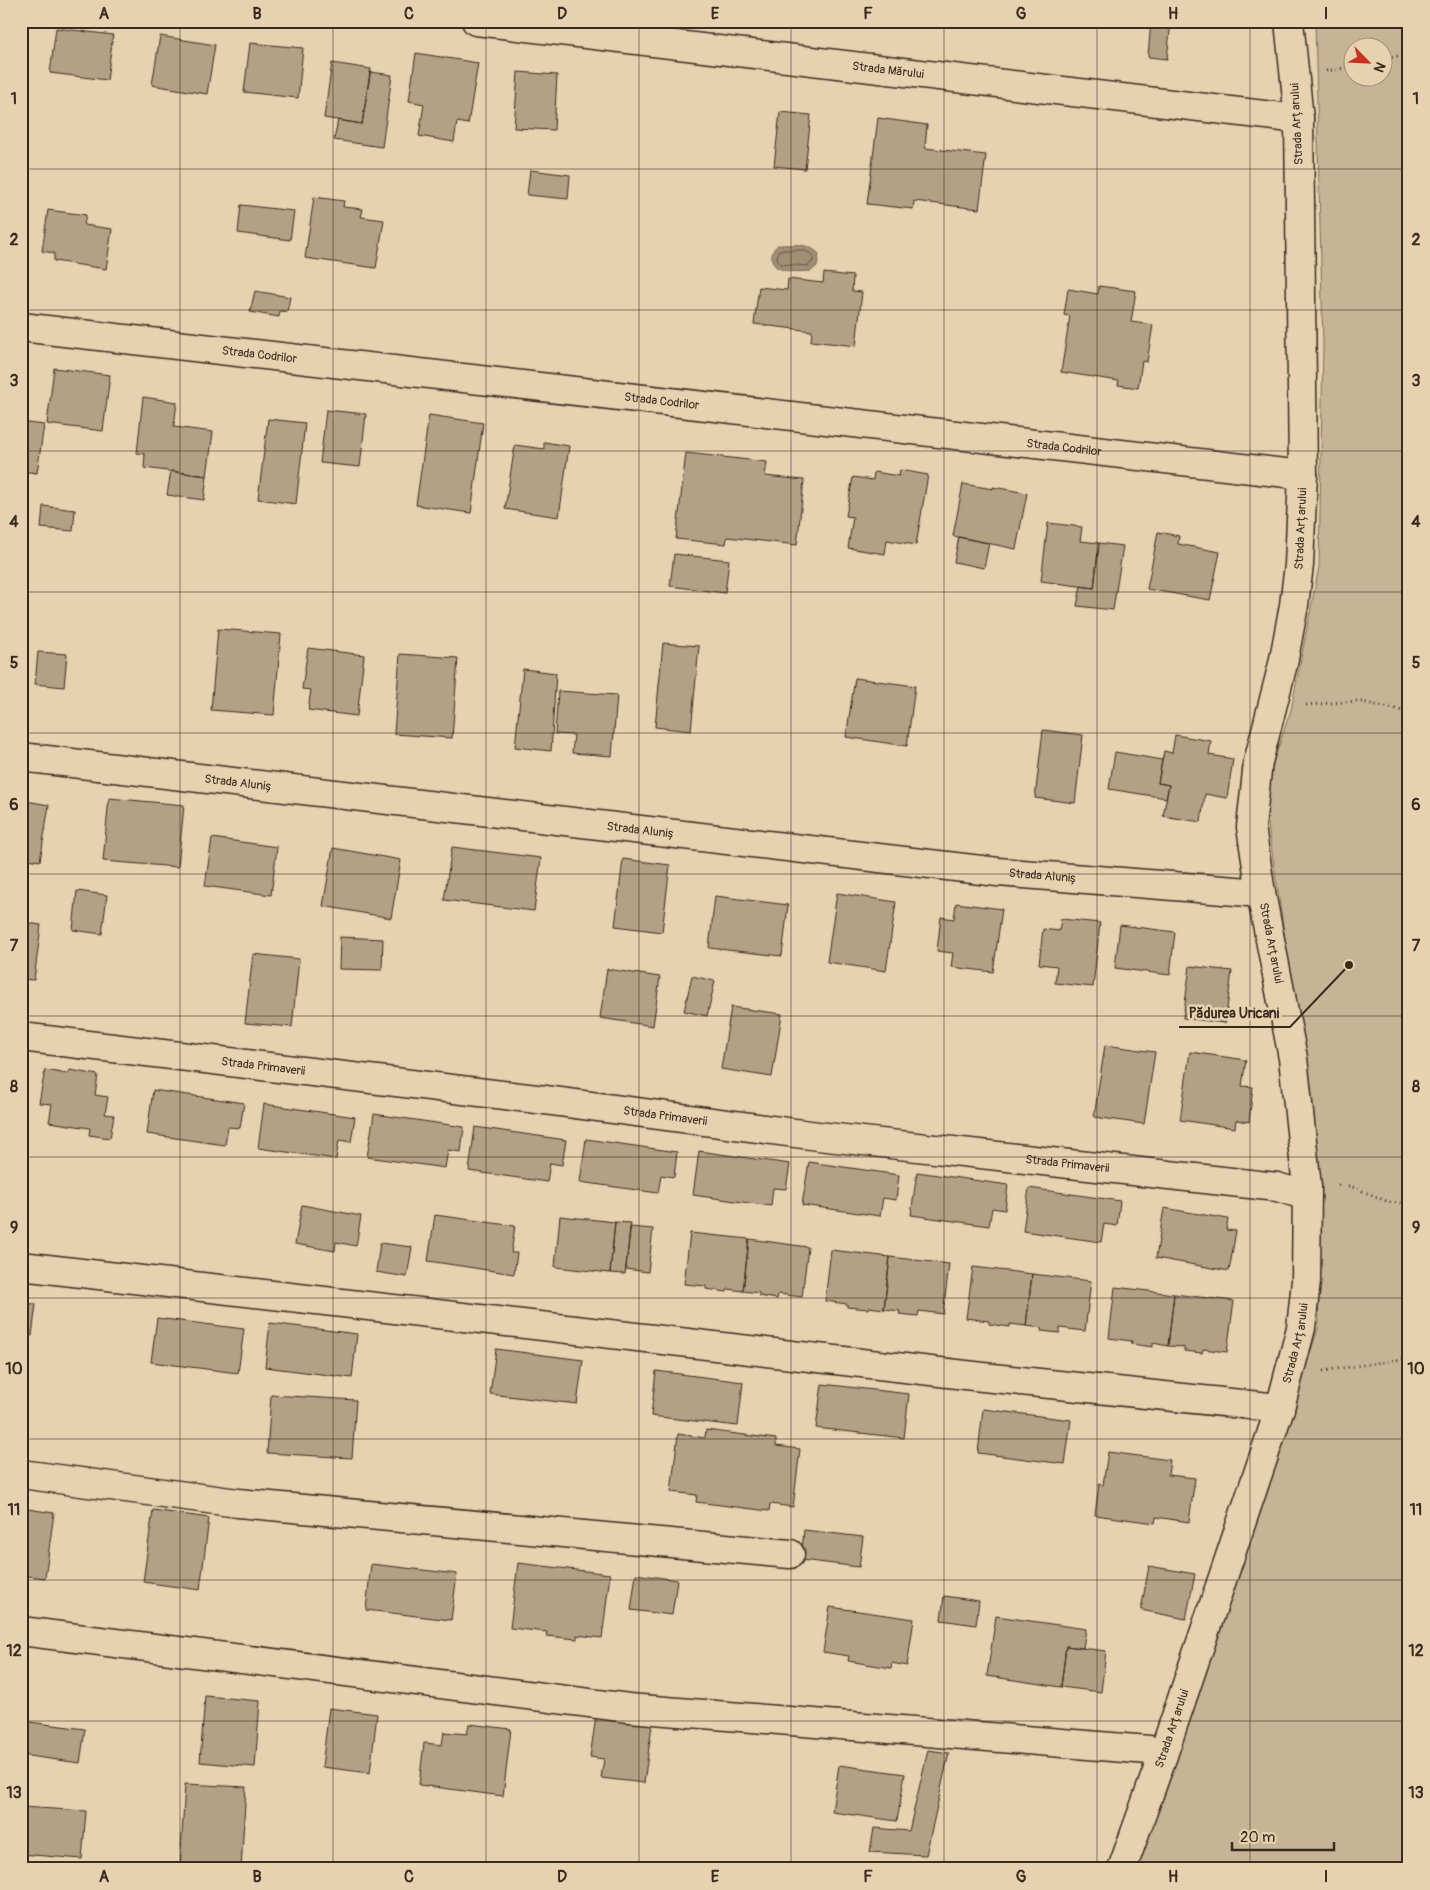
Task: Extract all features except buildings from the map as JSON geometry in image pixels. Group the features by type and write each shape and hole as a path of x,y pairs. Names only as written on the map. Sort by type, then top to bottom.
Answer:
{"street":[{"name":"Strada Mărului","path":"476,21 1299,120"},
{"name":"Strada Arțarului","path":"1122,1869 1163,1754 1280,1408 1301,1328 1306,1282 1307,1191 1294,1058 1261,892 1251,827 1258,762 1272,708 1294,605 1299,564 1303,476 1299,120 1289,21"},
{"name":"Strada Codrilor","path":"21,327 1303,476"},
{"name":"Strada Aluniș","path":"21,757 998,872 1261,892"},
{"name":"Strada Primaverii","path":"21,1037 535,1099 818,1136 1307,1191"},
{"path":"21,1266 982,1377 1280,1408"},
{"path":"21,1474 238,1503 790,1554"},
{"path":"21,1631 629,1708 1139,1749 1163,1754"}],"path":[{"path":"1392,57 1409,54"},
{"path":"1272,708 1357,701 1409,712"},
{"path":"1307,1191 1350,1186 1389,1202 1409,1204"},
{"path":"1290,1375 1409,1358"}],"shaded area":[{"path":"1315,21 1409,21 1409,1869 1136,1869 1319,1326 1315,1139 1263,792 1291,710 1319,567 1323,344"}],"water":[{"path":"778,245 800,245 815,250 819,254 817,266 811,271 780,269 772,261 773,252"}],"place":[{"name":"Pădurea Uricani","path":"1349,965"}]}
